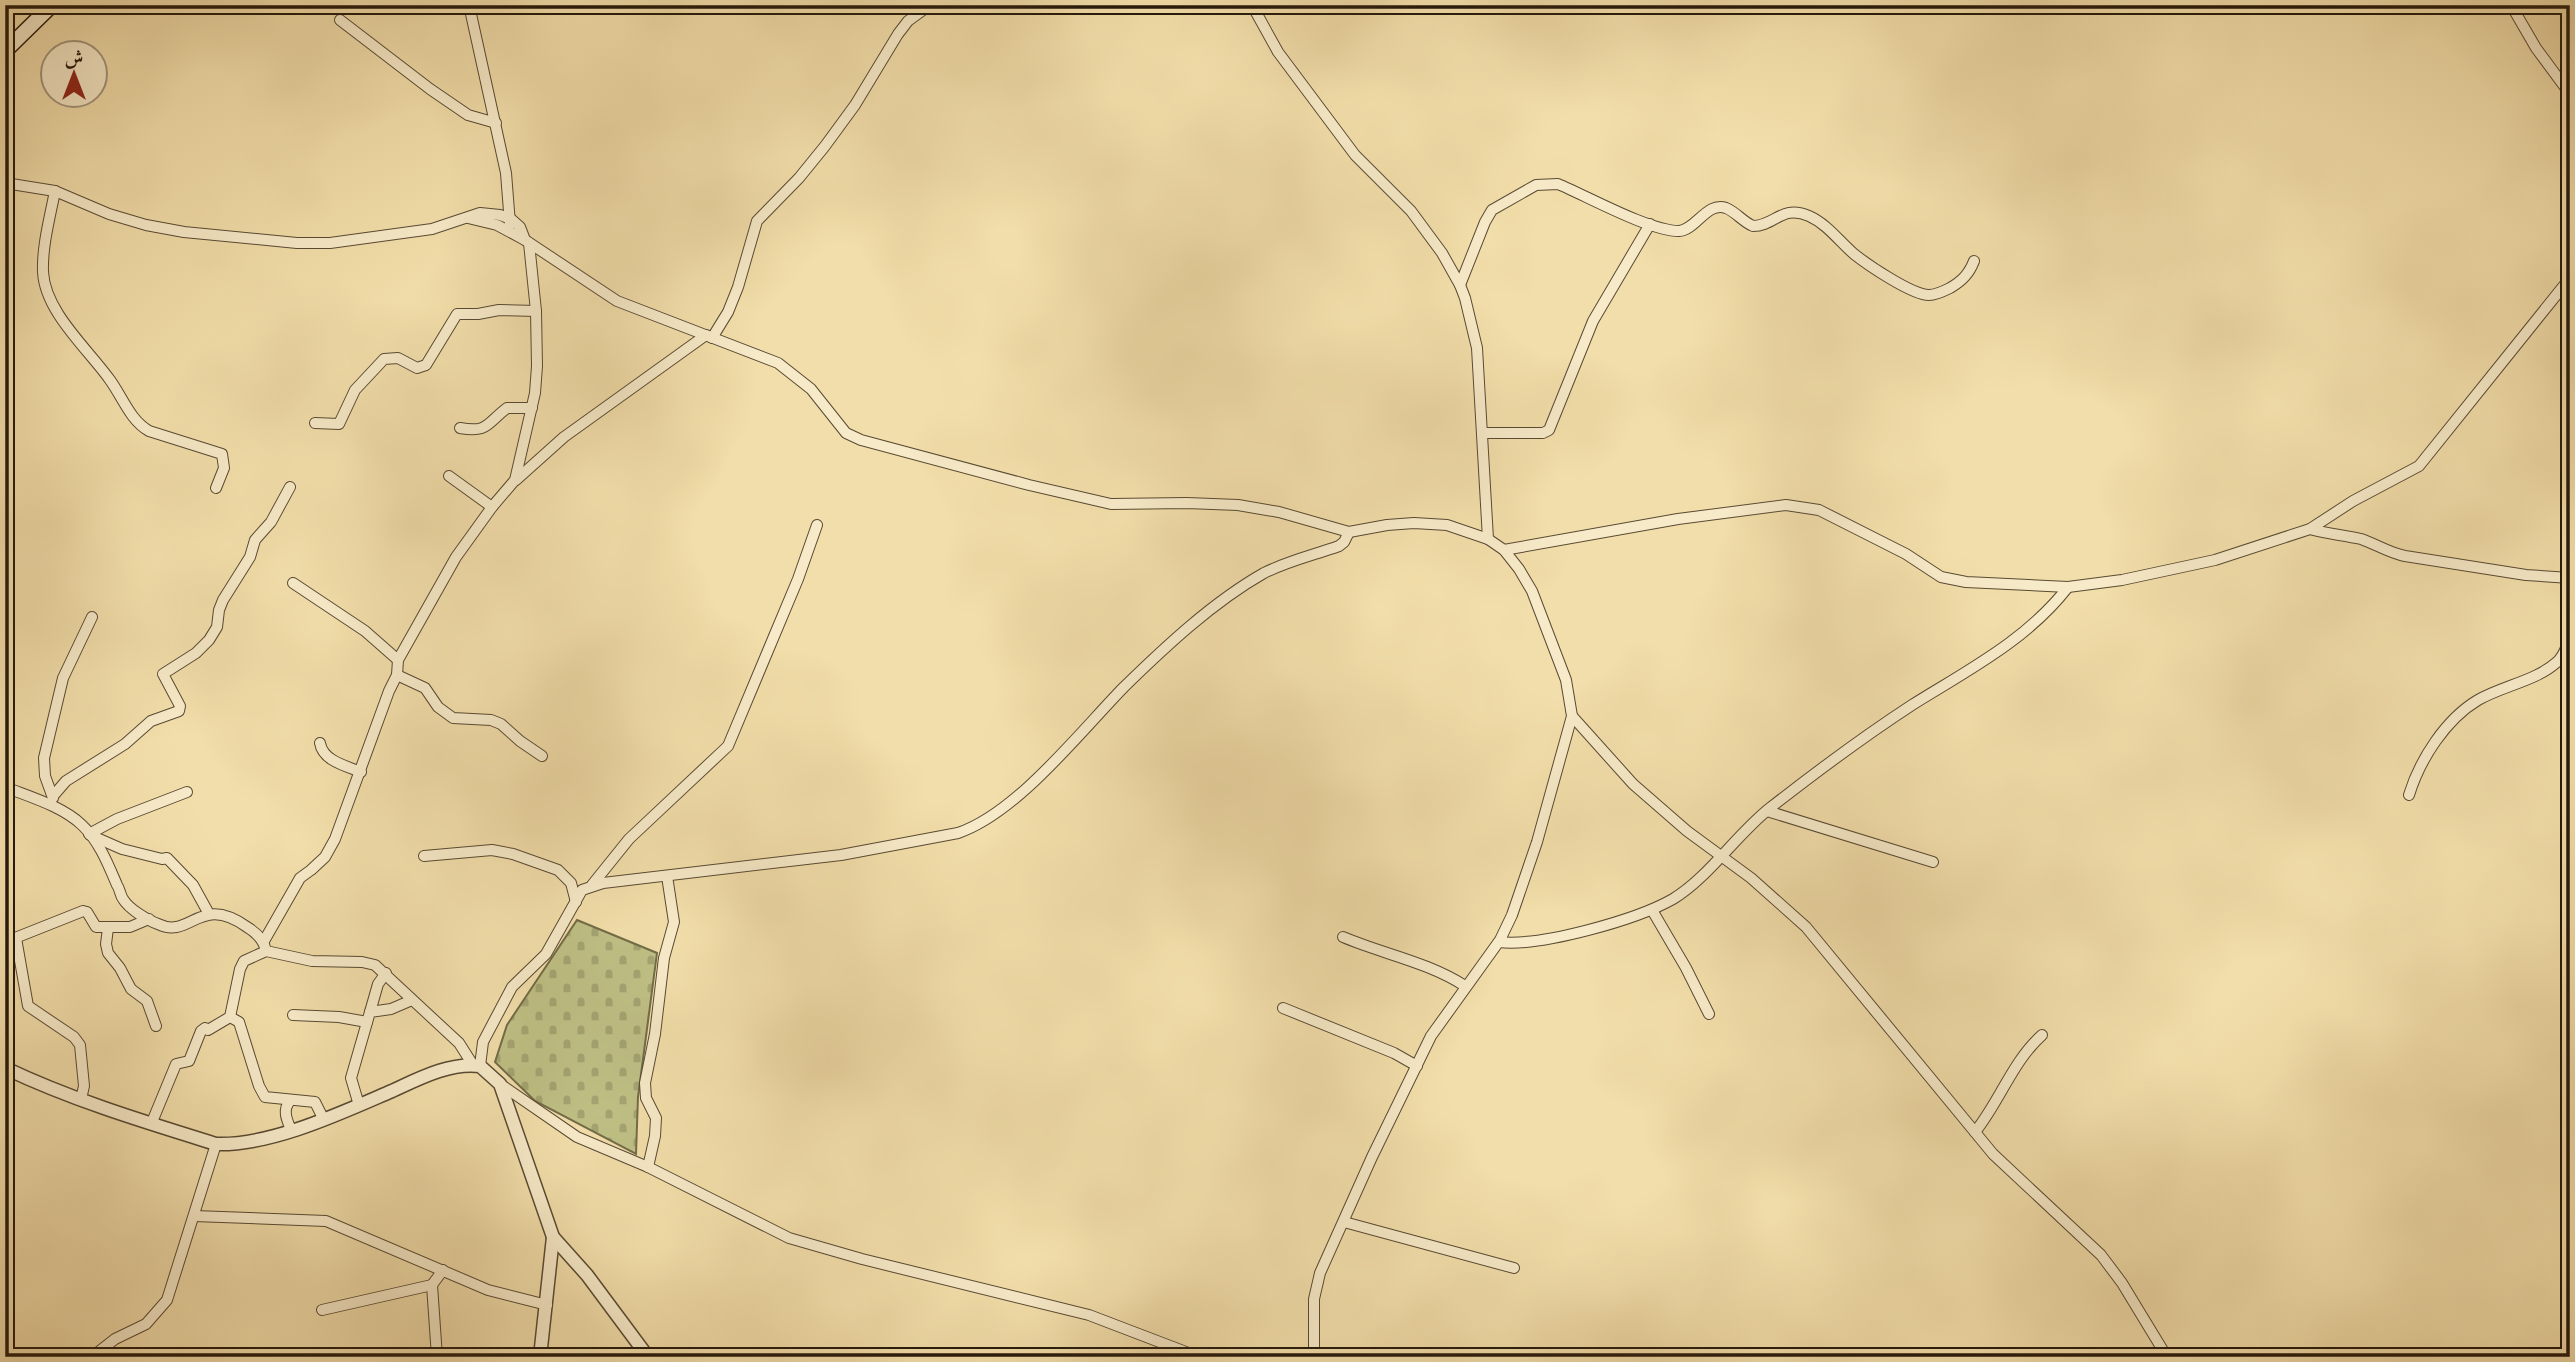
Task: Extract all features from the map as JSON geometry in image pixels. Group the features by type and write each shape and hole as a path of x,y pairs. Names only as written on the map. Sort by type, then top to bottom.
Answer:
{"main road":[{"path":"5,51 52,5"}],"street":[{"path":"469,5 506,173 511,219 509,231"},
{"path":"152,1122 176,1063 189,1061 201,1031 205,1028 208,1030 230,1017 244,961 265,946 300,877 325,857 335,839 397,675 398,660 456,557 515,480 564,438 709,337 728,312 757,221 799,178 825,146 855,105 908,21 930,5"},
{"path":"1252,5 1278,52 1354,155 1411,211 1442,253 1460,285 1477,348 1488,540"},
{"path":"2511,5 2536,47 2570,94"},
{"path":"340,20 468,115 496,123"},
{"path":"5,183 55,191 109,214 146,225 184,232 297,243 360,240 432,229 480,213 511,219 520,227 527,242 536,310 537,366 532,408 515,480"},
{"path":"1460,285 1492,210 1535,185 1558,184 1650,224 1678,231 1690,228 1706,213 1720,208 1725,208 1753,226 1766,224 1788,212 1807,215 1864,261 1912,290 1927,295 1939,293 1960,281 1970,272 1974,261"},
{"path":"55,191 43,272 47,290 55,306 76,338 110,380 140,426 222,454 224,468 216,488"},
{"path":"468,218 509,231 617,301 778,363 811,390 846,433 861,440 1082,499 1130,505 1238,505 1279,512 1349,532 1387,525 1429,524 1464,529 1504,550 1527,580 1566,680 1572,716 1533,854 1512,915 1499,942 1431,1036 1372,1157 1316,1285 1314,1357"},
{"path":"1482,433 1543,433 1549,430 1593,321 1650,224"},
{"path":"1504,550 1678,519 1787,505 1819,510 1906,554 1941,577 1966,582 2068,587 2122,580 2244,552 2310,529 2353,501 2403,477 2419,466 2570,278"},
{"path":"315,422 339,424 355,390 384,359 398,358 417,368 426,365 457,314 536,310"},
{"path":"460,428 477,431 507,408 532,408"},
{"path":"449,477 492,507"},
{"path":"53,796 66,781 125,744 151,721 179,711 180,706 163,674 196,653 209,640 217,627 223,600 250,557 254,540 271,522 290,487"},
{"path":"592,886 629,839 728,746 798,579 817,525"},
{"path":"2310,529 2361,540 2392,553 2414,558 2526,575 2570,578"},
{"path":"476,1065 483,1042 512,987 547,954 582,890 592,886 841,855 958,833 975,827 1003,808 1179,636 1222,602 1264,574 1339,546 1349,532"},
{"path":"293,583 365,631 398,660"},
{"path":"1499,942 1514,944 1555,937 1629,918 1675,898 1767,811 1912,705 1997,653 2056,603 2068,587"},
{"path":"56,809 45,776 44,758 63,678 92,617"},
{"path":"2409,795 2430,752 2455,718 2493,692 2530,677 2557,662 2570,639"},
{"path":"397,675 425,688 438,708 453,718 498,722 542,756"},
{"path":"1572,716 1633,784 1687,831 1780,902 1806,927 1975,1132 2031,1192 2101,1255 2122,1283 2166,1357"},
{"path":"320,743 321,749 329,758 361,772"},
{"path":"5,787 56,809 82,825 107,861 122,898 149,919 168,928 209,914 223,913 232,917 265,946 312,961 362,962 375,965 459,1044 476,1065 564,1130 648,1167 789,1238 862,1259 1089,1315 1199,1357"},
{"path":"89,834 117,819 187,792"},
{"path":"1767,811 1933,862"},
{"path":"89,834 122,849 167,858 193,885 209,914"},
{"path":"424,856 492,850 513,854 558,870 571,883 576,902"},
{"path":"648,1167 656,1118 646,1098 645,1083 655,1034 664,957 674,922 667,876"},
{"path":"1652,910 1709,1014"},
{"path":"5,942 83,911 88,912 96,927 130,927 149,919"},
{"path":"108,928 108,953 131,989 147,1001 156,1026"},
{"path":"1343,937 1375,951 1440,971 1465,986"},
{"path":"16,938 28,1006 74,1037 81,1049 84,1086 81,1100"},
{"path":"359,1105 351,1078 378,984 386,973"},
{"path":"293,1015 368,1017 412,1000"},
{"path":"1283,1008 1394,1053 1417,1066"},
{"path":"230,1017 239,1022 265,1097 315,1102 324,1120"},
{"path":"1975,1132 1996,1103 2018,1061 2042,1035"},
{"path":"5,1068 81,1100 216,1144 244,1143 324,1120 431,1074 476,1065"},
{"path":"499,1084 553,1237 587,1275 648,1357"},
{"path":"289,1101 285,1114 291,1130"},
{"path":"92,1357 115,1339 146,1324 167,1300 216,1144"},
{"path":"194,1216 326,1221 488,1290 547,1305"},
{"path":"1344,1222 1514,1268"},
{"path":"540,1357 553,1237"},
{"path":"322,1310 432,1285 443,1270"},
{"path":"432,1285 438,1357"}],"green space":[{"path":"577,920 657,953 638,1097 636,1154 535,1101 495,1062 507,1025"}]}
